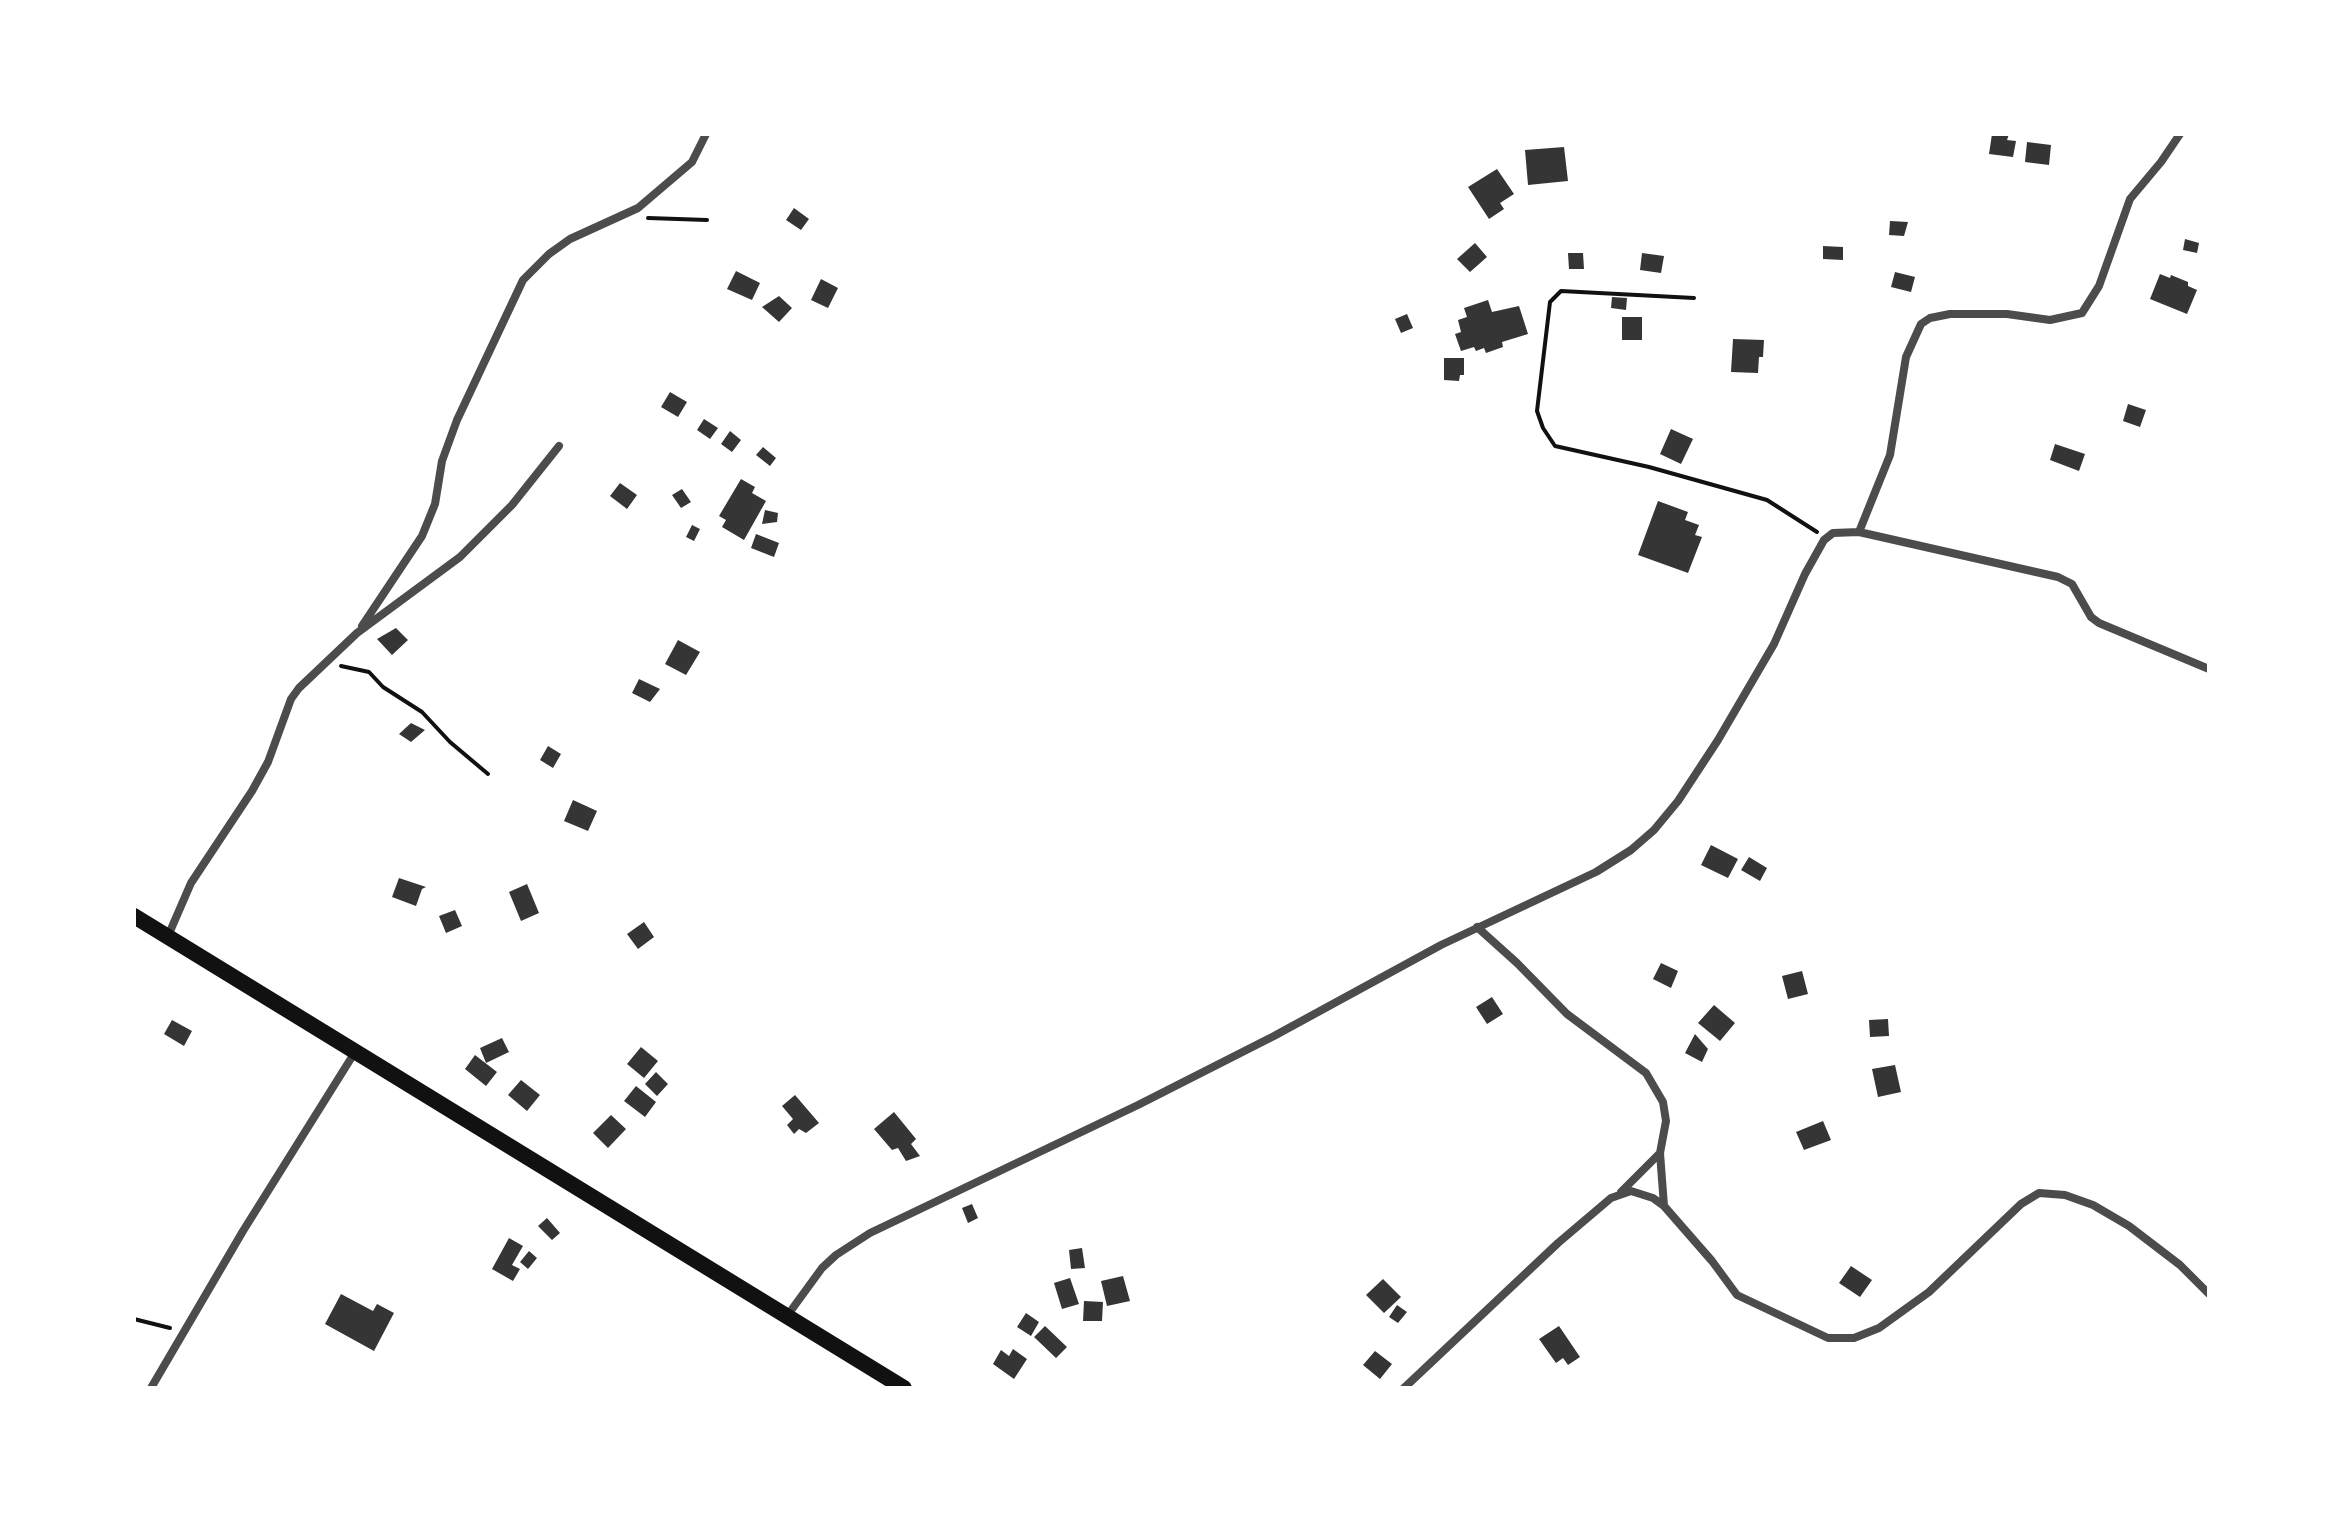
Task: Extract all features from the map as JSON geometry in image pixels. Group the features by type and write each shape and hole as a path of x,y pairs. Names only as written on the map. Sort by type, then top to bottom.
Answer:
{"highway":[{"path":"134,916 904,1388"}],"street":[{"path":"357,633 422,536 435,504 442,461 457,420 523,280 549,254 570,239 638,208 692,162 706,134"},
{"path":"1859,532 1890,455 1906,357 1921,324 1930,318 1950,314 2007,314 2050,320 2072,318 2082,313 2088,308 2099,286 2130,199 2180,134"},
{"path":"167,937 191,883 268,762 291,699 357,633 460,557 512,505 559,446"},
{"path":"787,1317 822,1268 862,1237 1138,1105 1477,927 1596,872 1631,850 1654,830 1678,801 1750,690 1824,540 1839,531 1859,532 2058,577 2072,584 2091,617 2099,623 2209,669"},
{"path":"1477,927 1567,1014 1646,1073 1663,1102 1666,1121 1660,1153 1664,1206"},
{"path":"151,1388 243,1231 355,1052"},
{"path":"1621,1193 1660,1153"},
{"path":"1404,1388 1558,1243 1611,1198 1631,1191 1664,1206 1737,1295 1828,1338 1854,1338 1879,1328 1929,1292 2021,1204 2039,1193 2065,1195 2093,1205 2129,1226 2180,1265 2209,1294"}],"path":[{"path":"621,217 707,220"},
{"path":"1694,298 1561,291 1550,302 1537,411 1543,428 1555,446 1649,467 1767,500 1814,528 1824,540"},
{"path":"325,663 369,672 383,687 422,712 450,742 488,774"},
{"path":"134,1319 184,1331"}],"building":[{"path":"1992,134 2009,134 2007,140 2016,141 2013,157 1989,154"},
{"path":"2027,142 2051,145 2049,165 2025,162"},
{"path":"1564,147 1568,181 1528,185 1525,150"},
{"path":"1497,169 1514,194 1500,203 1504,209 1489,219 1468,187"},
{"path":"794,208 809,219 801,230 786,220"},
{"path":"1890,221 1908,222 1904,236 1889,235"},
{"path":"2185,239 2199,243 2197,253 2183,250"},
{"path":"1475,243 1487,257 1470,272 1457,259"},
{"path":"1823,246 1843,247 1843,260 1823,259"},
{"path":"1568,253 1583,253 1584,269 1569,269"},
{"path":"1642,253 1664,256 1661,273 1640,270"},
{"path":"736,271 760,283 752,300 727,289"},
{"path":"1895,272 1915,277 1911,292 1891,287"},
{"path":"2160,274 2188,282 2188,286 2197,290 2187,314 2150,299"},
{"path":"821,279 838,288 828,308 811,300"},
{"path":"779,296 792,308 779,322 762,307"},
{"path":"1612,297 1627,298 1626,310 1611,308"},
{"path":"1488,300 1492,312 1519,306 1528,334 1502,342 1503,347 1486,353 1484,348 1476,351 1474,347 1461,351 1455,334 1461,332 1458,320 1467,317 1464,308"},
{"path":"1407,314 1413,328 1401,333 1395,319"},
{"path":"1622,317 1642,317 1642,340 1622,340"},
{"path":"1733,339 1764,340 1758,373 1731,372"},
{"path":"1444,358 1464,358 1464,375 1460,375 1459,381 1444,380"},
{"path":"670,392 687,402 678,417 661,407"},
{"path":"2128,404 2146,410 2140,427 2123,421"},
{"path":"704,419 718,428 710,439 697,430"},
{"path":"1671,429 1693,439 1681,464 1660,454"},
{"path":"730,431 741,440 732,452 721,444"},
{"path":"2055,444 2085,454 2079,471 2050,460"},
{"path":"763,447 776,458 770,466 756,455"},
{"path":"741,479 755,487 752,493 766,501 744,540 722,527 726,520 719,516"},
{"path":"620,483 637,495 627,509 610,496"},
{"path":"682,489 691,502 681,508 672,495"},
{"path":"1658,501 1688,512 1685,520 1699,525 1695,535 1702,537 1688,573 1638,555"},
{"path":"765,510 778,513 777,522 762,524"},
{"path":"692,525 700,529 694,541 686,537"},
{"path":"756,534 779,543 774,557 751,548"},
{"path":"396,628 408,640 392,655 377,639"},
{"path":"678,640 700,652 686,675 665,664"},
{"path":"639,679 660,689 650,702 632,693"},
{"path":"411,723 425,730 411,742 399,734"},
{"path":"548,746 561,754 553,768 540,760"},
{"path":"573,800 597,811 588,831 564,821"},
{"path":"1711,845 1738,859 1728,878 1701,865"},
{"path":"1749,857 1767,868 1760,881 1741,870"},
{"path":"399,878 426,887 422,889 416,906 392,897"},
{"path":"527,884 539,913 521,921 509,892"},
{"path":"455,910 462,926 446,933 439,916"},
{"path":"644,922 654,937 638,949 627,934"},
{"path":"1661,963 1678,971 1671,988 1653,979"},
{"path":"1802,971 1808,994 1788,999 1782,976"},
{"path":"1492,997 1503,1014 1487,1024 1476,1007"},
{"path":"1714,1005 1735,1023 1720,1041 1698,1023"},
{"path":"1888,1019 1889,1036 1870,1037 1869,1020"},
{"path":"172,1020 192,1031 184,1046 164,1034"},
{"path":"1695,1034 1708,1049 1702,1062 1685,1053"},
{"path":"502,1038 509,1052 486,1063 480,1048"},
{"path":"641,1047 658,1061 644,1078 627,1064"},
{"path":"475,1055 497,1072 486,1086 465,1069"},
{"path":"1895,1065 1901,1092 1878,1097 1872,1069"},
{"path":"656,1072 668,1084 657,1096 645,1084"},
{"path":"521,1080 540,1095 527,1111 508,1095"},
{"path":"636,1086 656,1102 645,1117 624,1101"},
{"path":"795,1095 819,1123 806,1133 799,1129 794,1134 787,1125 793,1119 782,1106"},
{"path":"894,1112 916,1139 911,1144 920,1156 906,1161 898,1148 892,1150 874,1129"},
{"path":"611,1115 626,1129 608,1148 593,1133"},
{"path":"1823,1121 1831,1140 1804,1150 1796,1132"},
{"path":"972,1204 978,1218 968,1223 962,1208"},
{"path":"547,1218 560,1233 552,1240 538,1226"},
{"path":"509,1238 523,1246 512,1265 520,1269 513,1281 492,1269"},
{"path":"1082,1248 1085,1268 1071,1269 1069,1250"},
{"path":"529,1251 537,1258 528,1269 520,1262"},
{"path":"1851,1266 1872,1280 1860,1297 1839,1283"},
{"path":"1123,1276 1130,1301 1107,1306 1101,1281"},
{"path":"1070,1278 1079,1304 1062,1309 1054,1283"},
{"path":"1383,1279 1401,1297 1384,1313 1366,1295"},
{"path":"341,1294 373,1311 377,1304 394,1313 374,1351 325,1324"},
{"path":"1084,1301 1103,1302 1102,1321 1083,1321"},
{"path":"1397,1305 1407,1312 1398,1323 1389,1317"},
{"path":"1026,1313 1039,1322 1031,1336 1017,1327"},
{"path":"1045,1326 1067,1347 1056,1358 1034,1337"},
{"path":"1559,1326 1580,1357 1568,1365 1563,1358 1556,1363 1539,1339"},
{"path":"1013,1349 1027,1359 1014,1379 993,1364 1001,1350 1009,1356"},
{"path":"1375,1351 1392,1364 1380,1379 1363,1365"}]}
